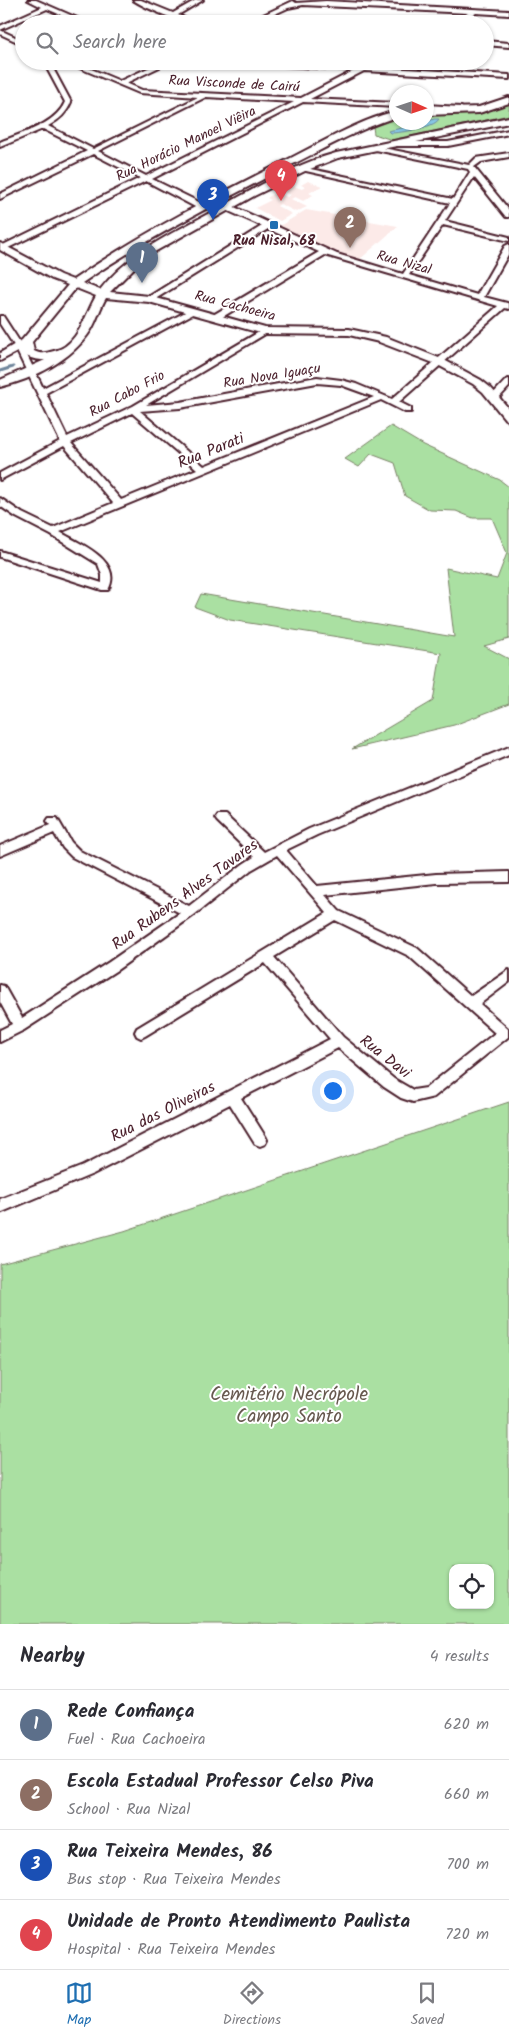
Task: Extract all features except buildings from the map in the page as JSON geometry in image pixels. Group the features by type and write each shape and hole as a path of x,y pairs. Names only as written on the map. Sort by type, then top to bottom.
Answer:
{"main road":[{"path":"434,112 480,110 492,108 509,100"},
{"path":"0,358 26,350 73,285 103,264 226,194 371,121 389,116"},
{"path":"371,121 364,130 366,136 388,147"},
{"path":"0,384 32,373 65,351 76,341 87,326 102,294 126,269 149,252 301,169 336,156 508,122"},
{"name":"Rua Cachoeira","path":"2,247 73,285 102,294 149,300 216,317 264,332 349,332 382,339 440,362 477,382 494,398 509,417"},
{"path":"56,277 75,274 103,264"},
{"path":"73,285 84,292 88,299 76,341"},
{"path":"26,350 44,357 65,351"}],"street":[{"path":"31,0 66,15"},
{"path":"136,0 170,15"},
{"path":"174,15 200,0"},
{"path":"268,15 299,0"},
{"path":"288,6 325,1 509,13"},
{"path":"29,15 47,7"},
{"path":"468,15 476,11"},
{"path":"0,28 15,21"},
{"path":"0,32 15,39"},
{"path":"494,44 509,45"},
{"path":"0,145 43,126 63,114 68,102 51,70"},
{"name":"Rua Visconde de Cairú","path":"87,70 141,92 204,97 389,105"},
{"path":"119,84 149,70"},
{"name":"Rua Horácio Manoel Viêira","path":"2,247 144,179 361,70"},
{"path":"381,70 509,77"},
{"path":"0,197 204,97"},
{"path":"371,121 382,110 376,104"},
{"path":"434,107 480,110"},
{"path":"43,126 202,207"},
{"path":"388,147 448,144 509,132"},
{"path":"388,147 472,169 509,215"},
{"path":"405,276 454,202 479,160 509,155"},
{"path":"326,174 323,167 336,156"},
{"path":"301,169 454,202"},
{"path":"226,194 223,201 227,208"},
{"name":"Rua Nizal","path":"227,208 324,252 506,306"},
{"path":"440,222 509,239"},
{"path":"149,300 267,226"},
{"path":"479,298 509,246"},
{"path":"216,317 324,252"},
{"path":"393,403 506,306"},
{"path":"42,392 194,311"},
{"path":"0,318 26,350 32,373 64,442 119,504"},
{"name":"Rua Cabo Frio","path":"0,477 64,442 135,408 264,332"},
{"name":"Rua Nova Iguaçu","path":"135,408 180,405 323,380 350,384 408,410"},
{"path":"494,398 509,382"},
{"name":"Rua Parati","path":"52,532 381,397"},
{"path":"135,408 204,471"},
{"path":"0,500 9,510 21,518 52,532 101,562 108,575 105,588 0,554"},
{"name":"Rua Rubens Alves Tavares","path":"0,1036 20,1026 113,966 190,912 232,879 278,849 313,832 509,751"},
{"path":"221,818 263,858"},
{"path":"0,851 55,824 67,846 76,854 190,912"},
{"path":"278,849 335,914 413,952 506,1033"},
{"path":"315,891 400,881 474,876 509,877"},
{"path":"141,1032 335,914"},
{"name":"Rua Davi","path":"266,956 338,1041 389,1084 406,1094 413,1096 429,1094 506,1033"},
{"path":"472,1004 509,975"},
{"path":"0,990 20,1026"},
{"name":"Rua das Oliveiras","path":"0,1206 88,1170 338,1041"},
{"path":"232,1096 260,1140"}],"shaded area":[{"path":"308,181 322,186 309,193 313,195 303,201 295,197 291,199 307,207 296,212 280,204 277,206 292,214 280,221 255,208 271,200 267,198 276,192 287,197 291,195 278,189 288,184 302,189 305,187 301,185"},
{"path":"306,210 398,226 358,261 278,227"}],"green space":[{"path":"509,103 509,115 392,140 374,134 373,127 389,121 389,130 434,130 434,114 459,115 498,108"},
{"path":"391,426 423,445 500,480 509,487 509,639 484,646 509,659 509,704 454,725 352,749 433,701 441,653 230,620 195,607 201,594 454,637 446,568 497,579 507,553 492,518 473,518 456,511 430,510 405,496 395,463 371,454 359,467 345,459"},
{"name":"Cemitério Necrópole Campo Santo","path":"509,1102 509,1624 0,1624 0,1264 124,1231"}],"water":[{"path":"393,130 411,130 395,133 388,131"}],"waterway":[{"path":"0,371 13,367"}],"place":[{"name":"Unidade de Pronto Atendimento Paulista","path":"281,201"},
{"name":"Rua Teixeira Mendes, 86","path":"213,220"},
{"name":"Rua Nisal, 68","path":"274,225"},
{"name":"Escola Estadual Professor Celso Piva","path":"350,248"},
{"name":"Rede Confiança","path":"142,283"}]}
